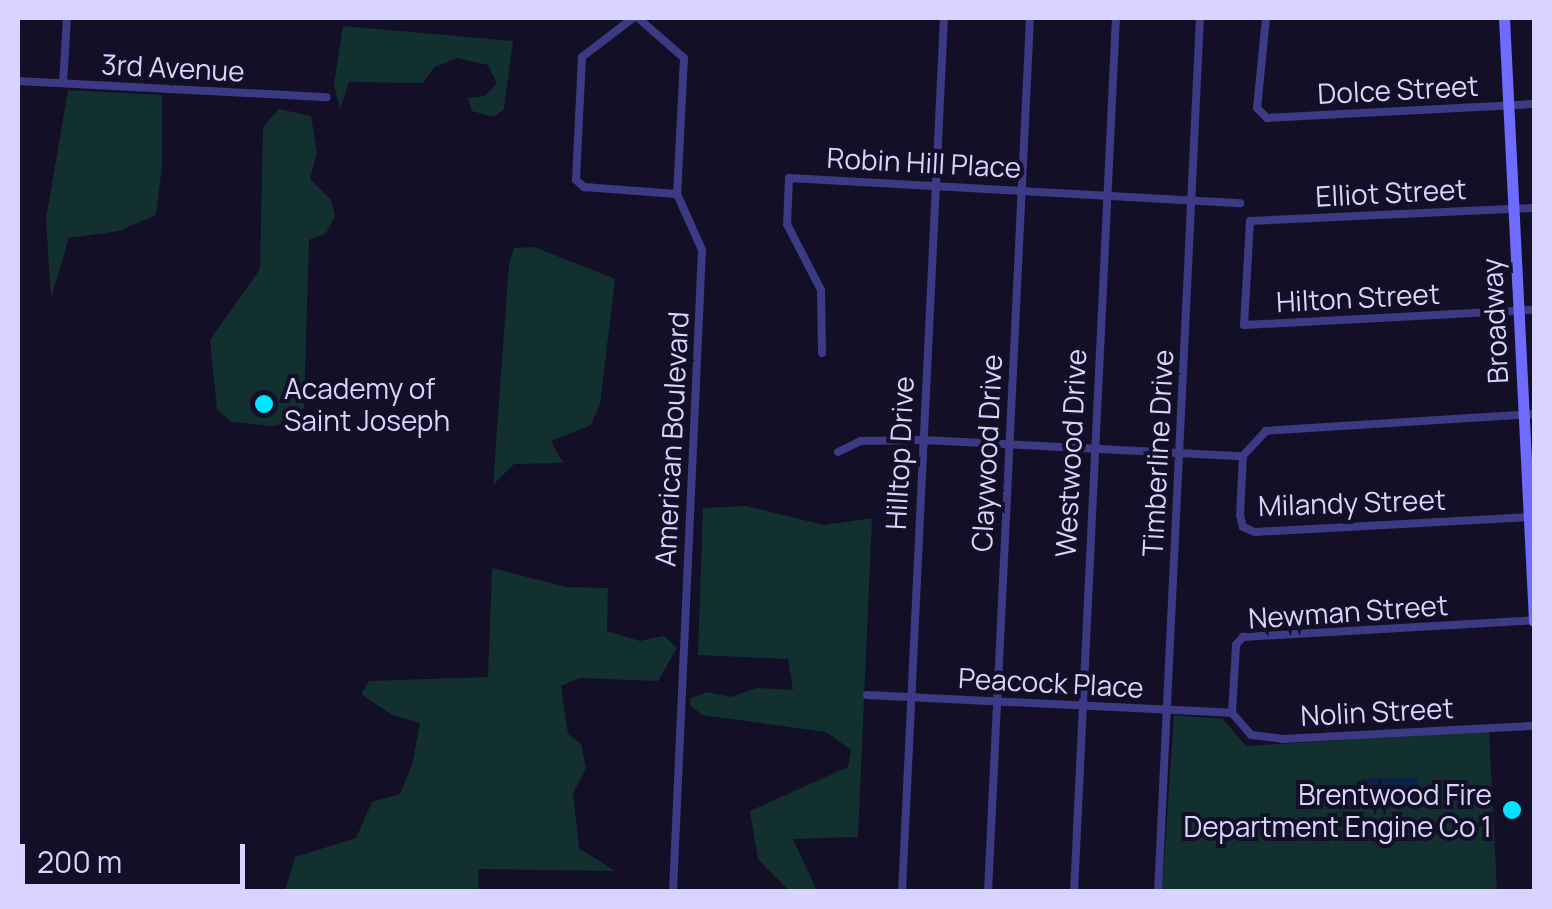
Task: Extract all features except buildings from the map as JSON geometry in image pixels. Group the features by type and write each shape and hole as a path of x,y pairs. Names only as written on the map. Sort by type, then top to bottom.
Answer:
{"street":[{"path":"63,83 67,18"},
{"path":"636,18 582,57 576,180 584,187 677,194"},
{"name":"American Boulevard","path":"636,18 677,50 686,67 677,194 702,250 674,892"},
{"name":"Hilltop Drive","path":"902,892 944,18"},
{"name":"Claywood Drive","path":"988,892 1030,18"},
{"name":"Westwood Drive","path":"1074,892 1092,450 1116,18"},
{"name":"Timberline Drive","path":"1158,892 1200,18"},
{"name":"Dolce Street","path":"1265,18 1257,108 1264,116 1534,104"},
{"name":"Broadway","path":"1504,18 1519,311 1529,414 1534,621"},
{"name":"3rd Avenue","path":"18,81 327,98"},
{"name":"Robin Hill Place","path":"822,352 821,290 787,224 789,178 1240,202"},
{"name":"Elliot Street","path":"1244,325 1250,221 1534,208"},
{"name":"Hilton Street","path":"1244,325 1534,310"},
{"path":"838,452 861,440 922,440 1243,456 1269,430 1529,414"},
{"name":"Milandy Street","path":"1243,456 1240,518 1252,532 1532,517"},
{"name":"Newman Street","path":"1232,713 1236,645 1243,637 1534,621"},
{"name":"Peacock Place","path":"867,696 1232,713"},
{"name":"Nolin Street","path":"1232,713 1251,735 1282,739 1534,726"}],"green space":[{"path":"343,26 513,41 504,109 494,117 472,111 468,98 485,96 497,83 488,65 457,58 435,67 423,83 349,82 340,109 334,84"},
{"path":"68,90 162,95 162,166 156,215 119,231 69,238 51,298 46,219"},
{"path":"279,109 311,116 317,153 310,179 331,200 335,216 326,233 309,240 304,407 292,422 273,426 232,422 217,410 210,340 260,269 263,127"},
{"path":"534,247 615,279 600,404 591,425 551,441 563,463 514,464 493,485 509,264 514,248"},
{"path":"745,506 824,525 872,518 858,837 793,839 817,891 789,891 758,859 750,811 848,767 851,750 826,732 702,715 690,705 691,698 707,692 731,697 756,688 793,690 788,659 698,655 703,508"},
{"path":"492,568 566,587 608,588 607,631 640,641 664,636 677,648 658,681 580,678 561,686 568,734 581,744 586,768 573,793 579,848 615,871 478,869 479,891 285,891 295,857 356,838 372,802 400,794 412,765 420,723 392,715 361,694 369,681 488,677"},
{"path":"1174,715 1223,719 1246,746 1489,731 1497,891 1162,892"}],"water":[{"path":"1418,777 1419,803 1362,805 1361,779"}],"place":[{"name":"Academy of Saint Joseph","path":"264,404"},
{"name":"Brentwood Fire Department Engine Co 1","path":"1512,810"}]}
